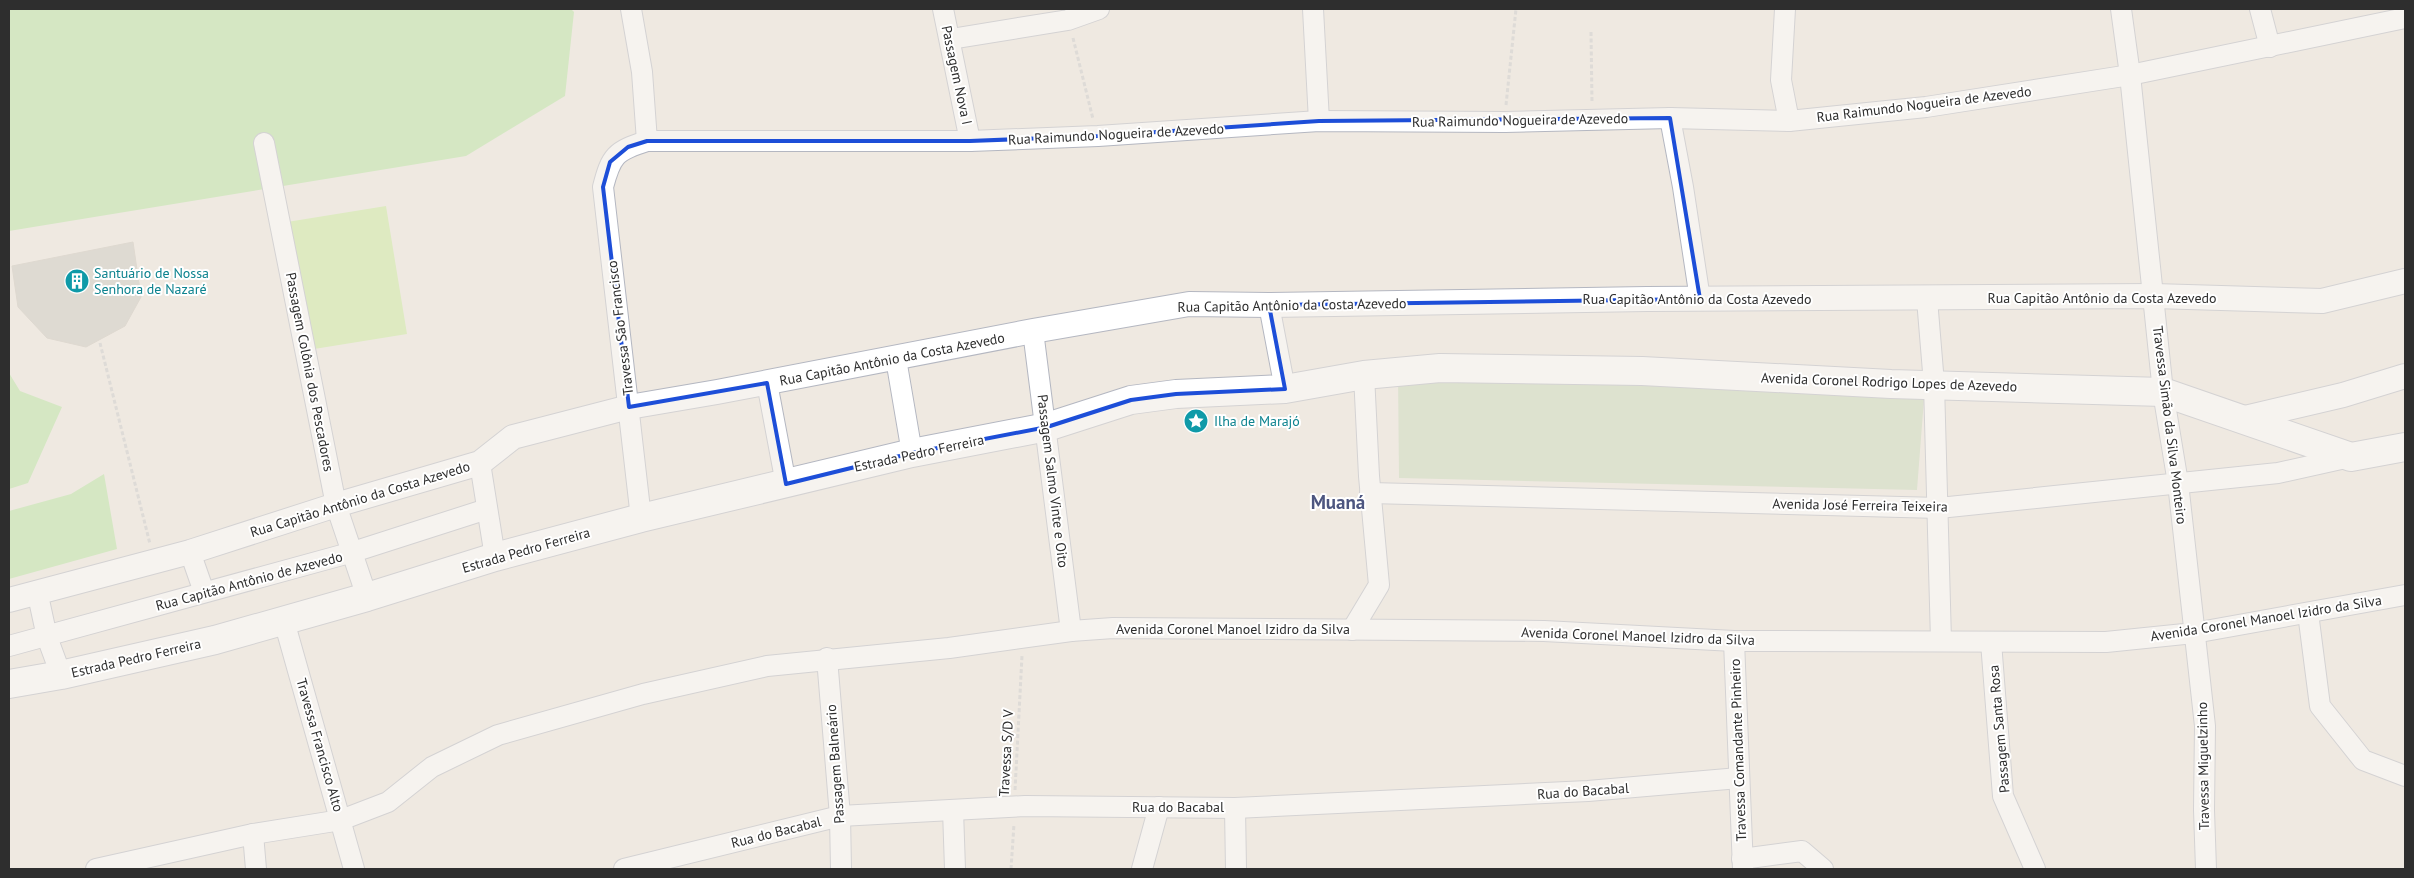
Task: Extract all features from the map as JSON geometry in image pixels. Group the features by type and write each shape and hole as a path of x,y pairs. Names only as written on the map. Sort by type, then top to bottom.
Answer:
{"main road":[{"name":"Avenida Coronel Rodrigo Lopes de Azevedo","path":"1286,389 1364,375 1440,368 1642,371 1891,384 2163,392 2350,457"},
{"name":"Estrada Pedro Ferreira","path":"9,684 60,675 215,640 495,558 641,518 912,453 1046,427 1131,400 1176,394 1286,389"},
{"name":"Avenida José Ferreira Teixeira","path":"2350,457 2405,447"}],"street":[{"path":"631,9 642,72 647,141"},
{"name":"Passagem Nova I","path":"943,9 951,39 970,141"},
{"path":"951,39 1068,20 1099,9"},
{"path":"1313,9 1319,122"},
{"path":"1785,9 1781,80 1788,121"},
{"name":"Travessa Simão da Silva Monteiro","path":"2121,9 2130,75 2163,392 2178,482 2194,633"},
{"path":"2260,9 2270,47"},
{"path":"2404,9 2405,17"},
{"name":"Rua Raimundo Nogueira de Azevedo","path":"628,147 647,141 970,141 1098,136 1319,122 1505,122 1670,118 1788,121 1926,107 2130,75 2405,17"},
{"path":"1670,118 1683,186 1700,299"},
{"name":"Passagem Colônia dos Pescadores","path":"264,143 336,505 367,597"},
{"name":"Travessa São Francisco","path":"628,147 610,162 603,187 641,518"},
{"name":"Rua Capitão Antônio da Costa Azevedo","path":"9,600 37,591 190,552 336,505 480,463 513,437 629,407 767,383 1033,331 1189,304 1269,305 1700,299 2154,296 2322,301 2405,281"},
{"path":"1927,299 1934,384 1939,508 1941,641"},
{"path":"1269,305 1286,389"},
{"name":"Passagem Salmo Vinte e Oito","path":"1033,331 1072,631"},
{"path":"896,358 912,453"},
{"path":"1352,630 1379,585 1370,493 1364,375"},
{"path":"2241,418 2343,396 2405,376"},
{"path":"767,383 786,484"},
{"name":"Avenida José Ferreira Teixeira","path":"1370,493 1939,508 2278,473 2350,457"},
{"path":"480,463 495,558"},
{"name":"Rua Capitão Antônio de Azevedo","path":"9,646 353,552 487,509"},
{"path":"190,552 204,592"},
{"path":"37,591 47,637 60,675"},
{"name":"Avenida Coronel Manoel Izidro da Silva","path":"96,869 254,834 341,820 388,802 432,767 498,736 643,694 767,666 828,658 949,648 1072,631 1113,628 1544,631 1734,641 2106,642 2194,633 2405,596"},
{"path":"2308,613 2320,706 2363,760 2405,776"},
{"name":"Travessa Francisco Alto","path":"284,621 354,869"},
{"name":"Travessa Miguelzinho","path":"2194,633 2205,726 2204,810 2206,869"},
{"name":"Travessa Comandante Pinheiro","path":"1734,641 1743,864 1802,851 1823,869"},
{"name":"Passagem Santa Rosa","path":"1992,642 2003,796 2035,869"},
{"name":"Passagem Balneário","path":"828,658 840,816 841,869"},
{"name":"Rua do Bacabal","path":"624,869 840,816 1014,807 1235,808 1588,792 1739,778"},
{"path":"1142,869 1159,807"},
{"path":"1235,808 1236,869"},
{"path":"953,810 955,869"},
{"path":"254,834 256,869"}],"path":[{"path":"1505,122 1516,9"},
{"path":"1068,20 1098,136"},
{"path":"1591,32 1592,120"},
{"path":"100,343 154,561"},
{"name":"Travessa S/D V","path":"1011,869 1022,638"}],"highlighted area":[{"path":"1670,118 1700,299 1269,305 1285,389 1176,394 1131,400 1047,427 912,453 786,484 767,383 629,407 603,187 610,162 628,147 647,141 722,139 970,141 1098,136 1319,121"}],"green space":[{"path":"9,9 571,9 574,12 565,96 466,156 9,231"},
{"path":"386,206 407,334 308,350 287,222"},
{"path":"9,373 20,391 62,407 28,483 9,489"},
{"path":"1398,374 1925,386 1917,490 1399,478"},
{"path":"104,474 117,549 9,579 9,511 71,494"}],"building":[{"name":"Santuário de Nossa Senhora de Nazaré","path":"133,242 141,297 125,326 86,347 47,338 18,307 12,266"}],"place":[{"name":"Santuário de Nossa Senhora de Nazaré","path":"77,281"},
{"name":"Ilha de Marajó","path":"1196,421"}],"district":[{"name":"Muaná","path":"1338,502"}]}
